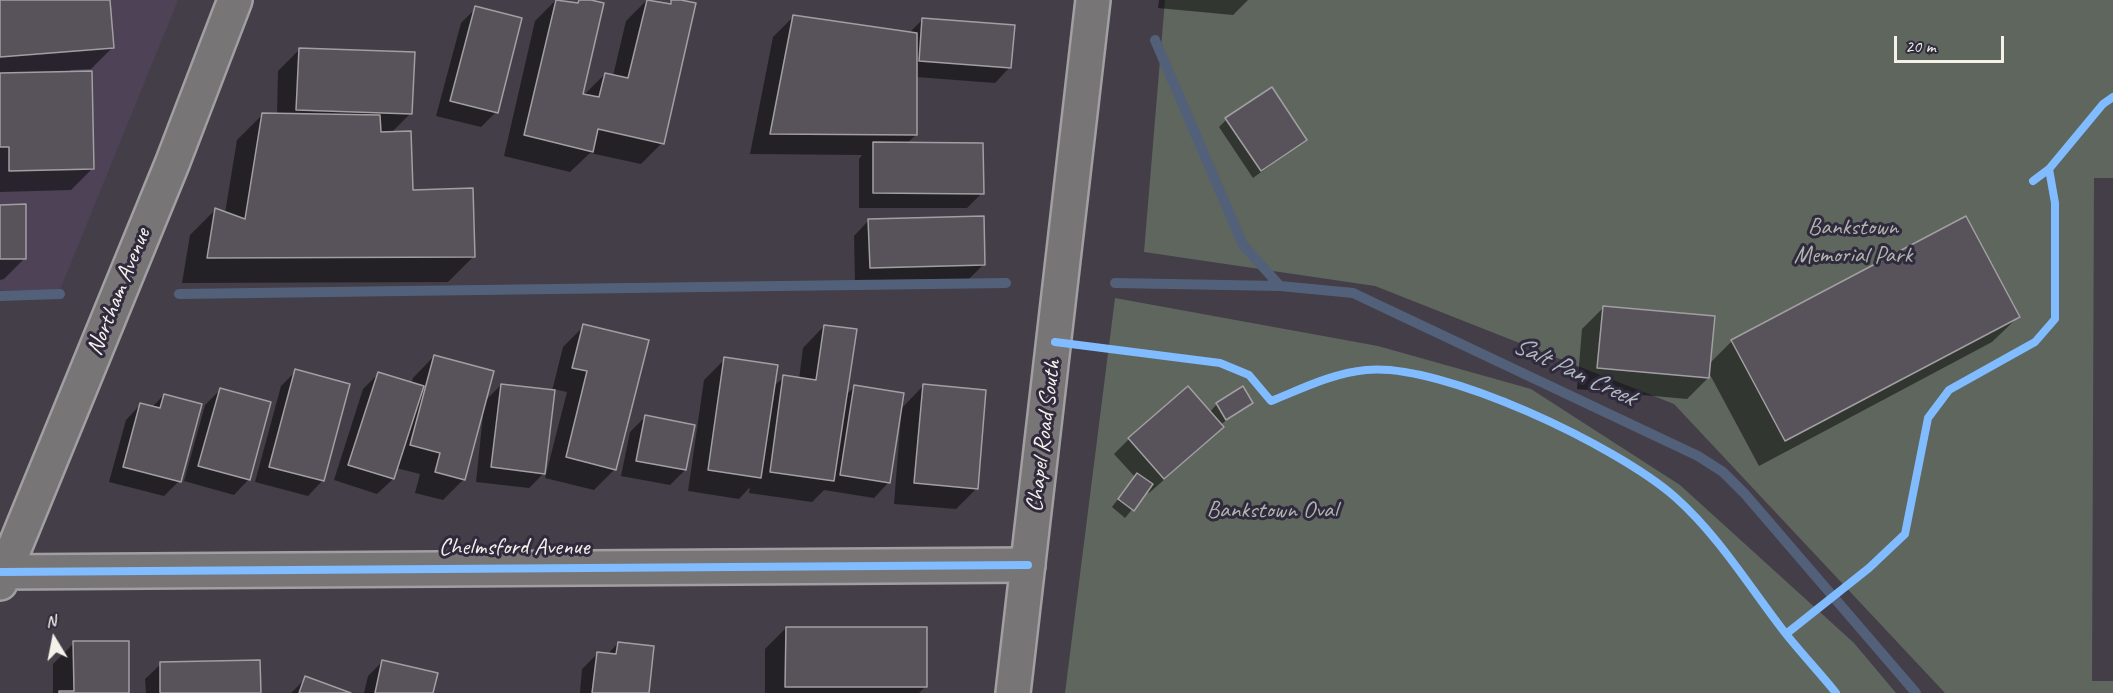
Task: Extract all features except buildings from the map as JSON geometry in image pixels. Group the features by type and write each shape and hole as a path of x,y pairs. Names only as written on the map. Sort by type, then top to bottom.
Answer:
{"street":[{"name":"Northam Avenue","path":"2,575 168,175 235,0"},
{"name":"Chapel Road South","path":"1013,693 1093,0"},
{"name":"Chelmsford Avenue","path":"2,575 1028,565"}],"shaded area":[{"path":"0,0 178,0 60,290 0,290"}],"green space":[{"name":"Bankstown Memorial Park","path":"1165,0 2113,0 2113,178 2094,178 2092,681 2113,681 2113,693 1945,693 1674,404 1375,286 1144,252"},
{"name":"Bankstown Oval","path":"1115,298 1378,346 1531,389 1680,485 1854,643 1896,693 1065,693"}],"waterway":[{"path":"1155,40 1243,245 1280,286"},
{"path":"179,294 1006,283"},
{"name":"Salt Pan Creek","path":"1115,283 1280,286 1353,293 1698,456 1723,472 1745,494 1916,693"},
{"path":"0,296 60,294"}],"cycle path":[{"path":"2033,181 2049,169 2103,104 2113,97"},
{"path":"1786,634 1869,568 1905,534 1928,418 1949,390 2035,342 2055,319 2055,203 2049,169"},
{"path":"1055,342 1220,363 1249,375 1271,401 1341,374 1366,370 1399,371 1438,379 1527,411 1572,432 1613,455 1675,497 1720,546 1786,634 1836,693"},
{"path":"0,572 1028,565"}]}
